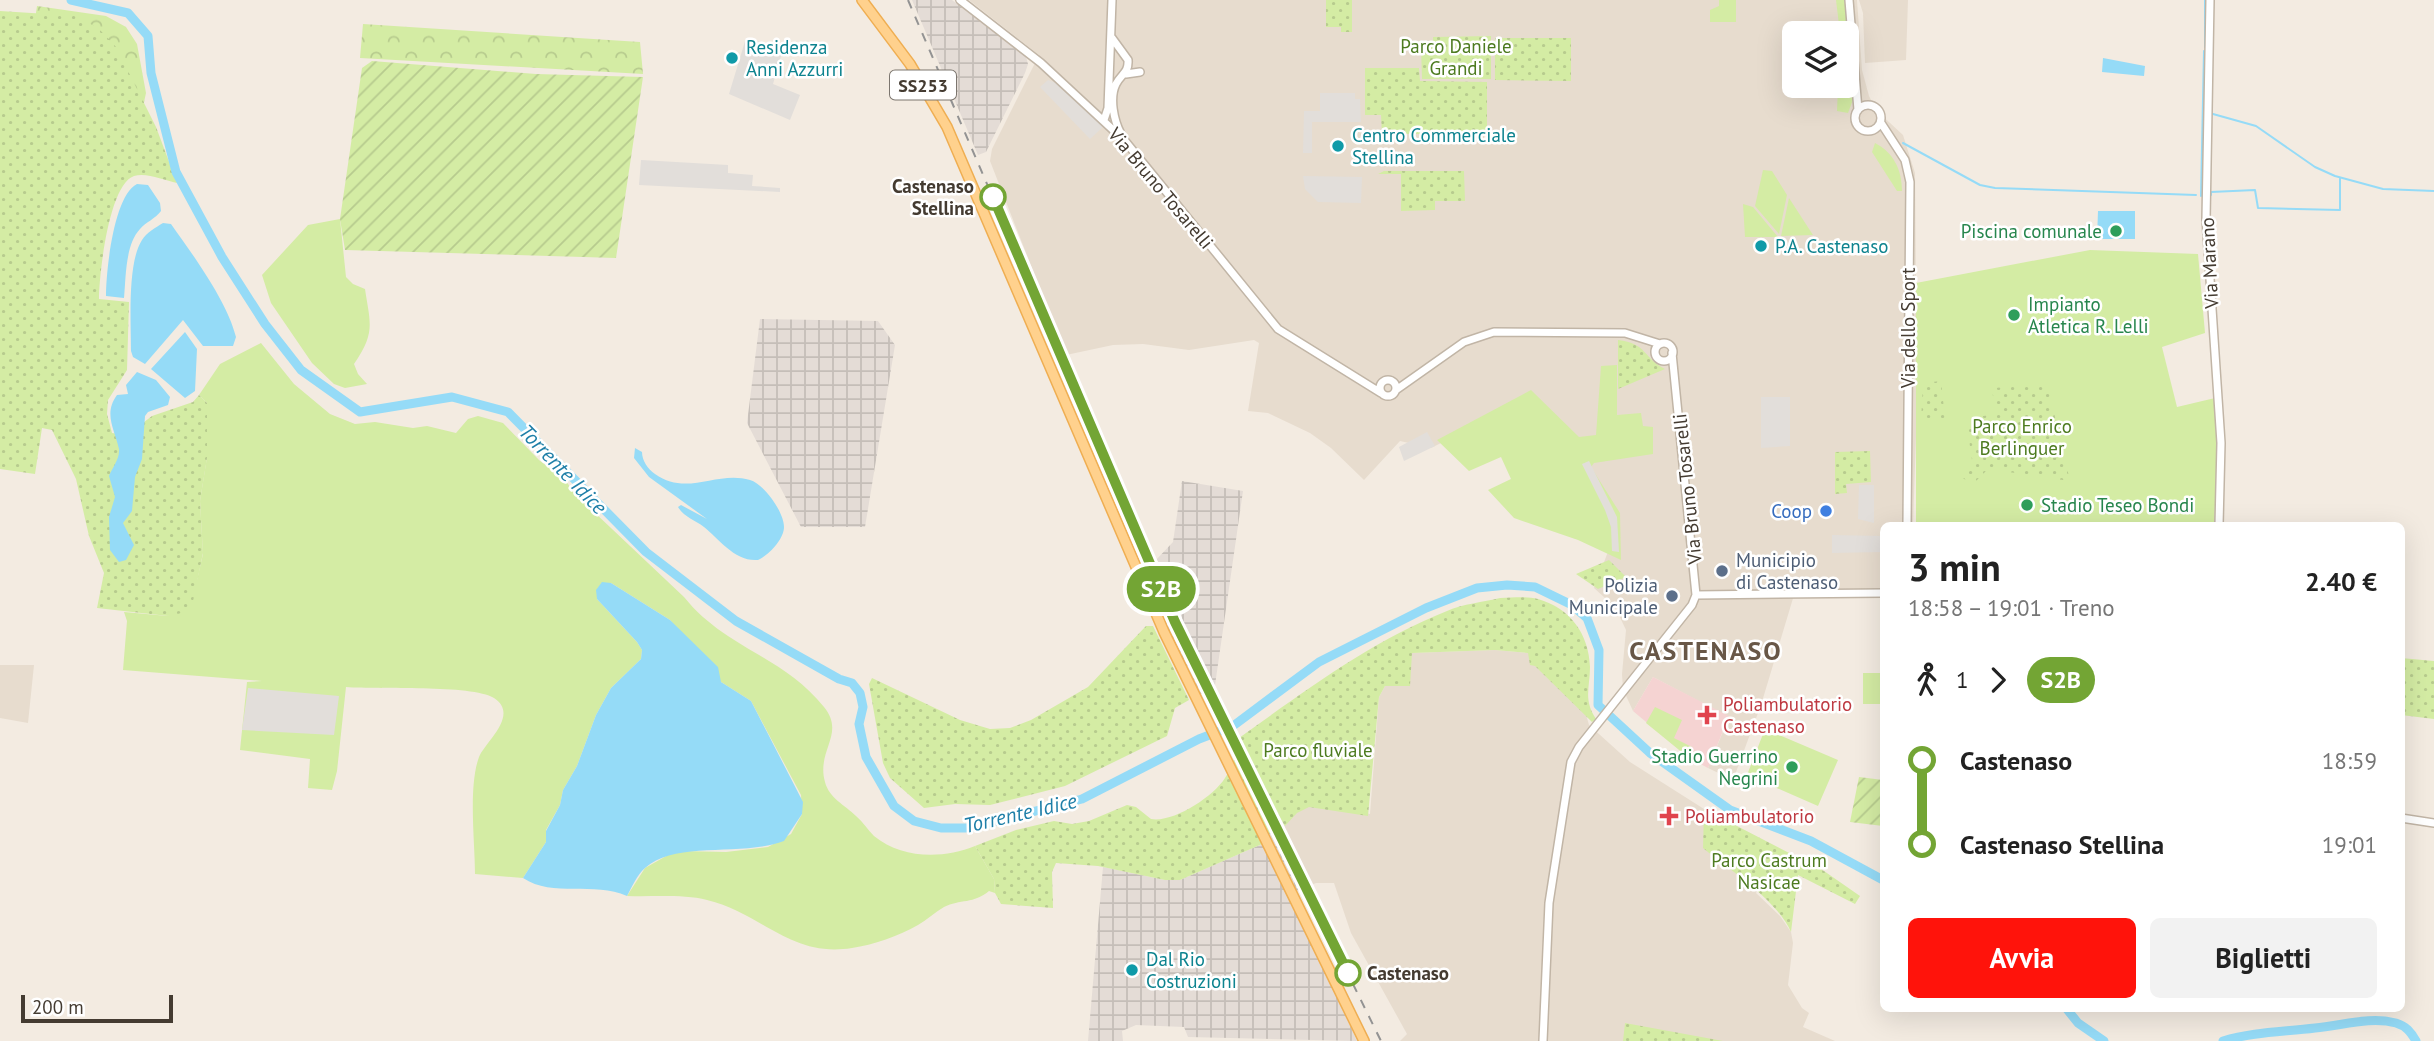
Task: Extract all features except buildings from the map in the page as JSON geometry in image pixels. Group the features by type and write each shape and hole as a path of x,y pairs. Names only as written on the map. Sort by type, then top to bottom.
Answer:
{"main road":[{"name":"SS253","path":"862,0 910,64 947,127 1153,609 1364,1041"}],"street":[{"name":"Via Bruno Tosarelli","path":"960,0 1023,47 1125,141 1273,324 1323,359 1381,393"},
{"path":"1104,120 1108,111 1112,0"},
{"path":"1849,0 1851,21"},
{"name":"Via Marano","path":"2210,0 2206,240 2221,443 2219,522"},
{"path":"1111,36 1115,46 1128,60 1125,75 1115,90 1114,113 1125,141"},
{"path":"1125,75 1140,72"},
{"path":"1859,92 1869,106 1880,111 1881,123 1872,131"},
{"path":"1858,98 1857,125 1864,131 1887,137"},
{"path":"1858,110 1869,106"},
{"path":"1104,120 1114,113"},
{"name":"Via dello Sport","path":"1881,123 1887,137 1905,160 1910,182 1907,522"},
{"name":"Via Bruno Tosarelli","path":"1396,390 1412,376 1464,342 1494,332 1528,330 1636,336 1669,345 1676,384 1696,595"},
{"name":"Via Bruno Tosarelli","path":"1636,336 1670,368 1676,384"},
{"path":"1660,344 1658,357 1668,359 1672,353"},
{"name":"Via Bruno Tosarelli","path":"1357,378 1387,381 1412,376"},
{"path":"1387,381 1396,390 1389,397 1381,393 1387,381"},
{"path":"1538,1041 1542,1026 1548,916 1565,786 1571,762 1592,730 1689,609 1696,595 1880,593"},
{"path":"2405,819 2434,824"}],"shaded area":[{"path":"912,0 952,0 1026,57 1028,64 1025,73 986,152 978,155"},
{"path":"969,0 1857,0 1858,21 1782,21 1782,98 1859,98 1859,28 1862,70 1869,96 1876,110 1903,135 1915,173 1917,407 1913,522 1880,522 1880,592 1794,595 1761,705 1733,780 1708,768 1729,717 1653,677 1633,711 1623,689 1626,630 1615,607 1594,588 1611,544 1507,410 1431,448 1400,441 1364,480 1331,448 1310,433 1268,413 1248,411 1259,343 1254,340 1189,350 1143,344 1113,345 1066,355 990,161 992,149 1039,55"},
{"path":"1859,0 1908,0 1906,60 1865,63 1863,13"},
{"path":"746,38 783,49 773,84 800,95 790,120 729,94"},
{"path":"1048,80 1059,84 1103,127 1090,139 1040,87"},
{"path":"1320,93 1355,93 1355,99 1360,99 1361,122 1312,122 1312,153 1303,153 1304,111 1320,111"},
{"path":"641,160 728,165 728,173 753,175 752,186 780,188 780,192 639,185"},
{"path":"1303,176 1362,177 1361,203 1318,202 1305,189"},
{"path":"760,319 878,321 895,345 865,527 801,527 747,423"},
{"path":"1761,397 1790,397 1790,446 1761,448"},
{"path":"1427,432 1435,446 1404,461 1399,447"},
{"path":"1589,461 1617,517 1619,552 1612,551 1611,527 1582,464"},
{"path":"1182,481 1243,491 1214,692 1196,695 1138,579 1173,542"},
{"path":"1859,485 1874,485 1874,523 1858,519"},
{"path":"1832,535 1880,536 1880,552 1832,553"},
{"path":"1495,650 1528,653 1584,707 1589,725 1630,762 1704,809 1782,850 1756,893 1780,916 1791,932 1793,943 1788,985 1802,1008 1809,1013 1803,1027 1835,1041 1400,1041 1407,1034 1351,933 1334,883 1316,883 1306,887 1275,824 1285,812 1313,801 1370,814 1379,697 1385,686 1412,653"},
{"path":"0,665 34,665 28,723 0,718"},
{"path":"1653,677 1729,716 1708,768 1689,758 1633,711"},
{"path":"248,688 339,696 334,735 242,730"},
{"path":"1275,824 1306,887 1292,894 1357,1041 1188,1037 1184,1027 1136,1025 1122,1031 1123,1041 1088,1041 1103,867 1165,880 1180,880 1262,844"}],"green space":[{"path":"1326,0 1352,0 1352,32 1341,32 1341,27 1326,27"},
{"path":"1719,0 1736,0 1736,22 1710,22 1710,10 1719,6"},
{"path":"1836,0 1846,0 1848,21 1839,21"},
{"path":"37,6 106,16 126,27 137,44 146,93 139,125 29,60"},
{"path":"0,11 63,15 72,12 100,30 116,47 156,127 177,183 144,175 134,176 125,183 118,195 107,232 99,299 129,302 127,370 108,400 107,414 112,433 127,435 152,416 193,402 199,395 207,403 207,458 200,501 203,553 191,611 168,616 97,608 104,573 89,536 76,479 52,430 42,428 35,474 0,469"},
{"path":"363,24 640,42 643,74 360,58"},
{"name":"Parco Daniele Grandi","path":"1491,36 1491,79 1422,79 1421,46 1433,46 1433,37"},
{"path":"1495,38 1571,38 1571,81 1495,80"},
{"path":"372,61 536,74 643,77 616,258 345,250 340,219 362,68"},
{"path":"1365,68 1419,68 1420,81 1487,82 1487,134 1382,134 1381,115 1365,115"},
{"path":"1838,98 1854,98 1848,113 1837,111"},
{"path":"1875,143 1896,163 1902,191 1897,191 1872,152"},
{"path":"1763,170 1772,171 1787,195 1779,234 1755,206"},
{"path":"1384,171 1464,171 1465,201 1435,201 1435,210 1401,211 1401,174 1378,174"},
{"path":"1789,198 1813,235 1781,236"},
{"path":"1743,204 1753,207 1778,237 1745,237"},
{"path":"340,219 346,277 353,284 365,289 370,319 366,344 354,364 367,384 345,388 334,384 312,363 271,303 262,275 308,225"},
{"path":"2090,250 2198,254 2205,333 2162,347 2177,407 2215,398 2217,467 2214,522 1916,522 1916,283"},
{"path":"1618,340 1635,344 1665,369 1618,389"},
{"path":"261,343 294,384 330,414 355,424 375,422 413,428 427,426 456,433 468,419 478,416 503,423 539,460 566,481 575,494 700,615 808,689 824,707 832,726 823,771 827,788 874,836 885,844 910,853 936,855 975,846 994,879 995,893 989,891 978,898 944,907 918,925 886,940 860,947 830,949 793,941 744,914 707,900 678,896 627,896 645,868 668,855 682,851 726,852 768,847 791,834 802,814 801,795 751,701 721,682 670,620 611,583 597,599 637,642 642,650 641,659 611,688 596,715 577,766 563,790 560,805 546,830 546,842 523,878 475,874 474,783 479,757 502,720 501,705 494,698 446,689 346,687 337,771 332,790 308,788 310,759 240,750 247,682 262,681 123,670 127,621 124,612 168,616 197,580 203,554 200,501 207,457 207,403 199,395 220,364"},
{"path":"1617,365 1617,415 1641,413 1643,426 1653,427 1653,454 1594,463 1591,467 1620,513 1621,560 1578,540 1514,518 1488,490 1511,479 1501,457 1469,471 1437,440 1531,390 1579,437 1596,435 1601,366"},
{"name":"Parco Enrico Berlinguer","path":"1941,381 1945,418 1939,422 1921,421 1923,383"},
{"name":"Parco Enrico Berlinguer","path":"2036,385 2048,387 2070,481 1988,469 1972,485 1963,478 1972,460 1966,419 1995,414 1992,388"},
{"path":"1870,451 1871,482 1846,484 1847,493 1835,494 1835,452"},
{"path":"1609,560 1626,577 1598,589 1576,574"},
{"name":"Parco fluviale","path":"1500,598 1538,599 1559,609 1576,624 1589,655 1588,699 1596,719 1592,722 1535,666 1530,665 1528,653 1495,650 1412,653 1410,686 1385,686 1379,697 1368,816 1309,807 1297,813 1285,826 1280,818 1262,844 1180,880 1165,880 1098,866 1056,863 1052,872 1053,908 1001,904 995,893 994,879 975,846 1016,830 1054,821 1072,824 1089,821 1127,805 1136,807 1151,819 1181,813 1219,785 1242,744 1239,738 1314,685 1365,652 1419,623 1447,611"},
{"path":"1146,626 1153,626 1189,700 1175,708 1167,736 1065,786 990,805 955,804 924,808 890,778 883,763 869,684 872,678 960,720 990,729 1010,728 1031,720 1088,687"},
{"path":"2405,658 2434,661 2434,719 2405,715"},
{"path":"1863,673 1880,673 1880,704 1863,704"},
{"path":"1655,707 1682,720 1674,738 1692,747 1689,758 1646,723"},
{"name":"Stadio Guerrino Negrini","path":"1765,729 1838,760 1818,806 1747,775"},
{"path":"1859,777 1880,780 1880,826 1850,822"},
{"name":"Parco Castrum Nasicae","path":"1704,809 1824,871 1860,896 1855,904 1798,875 1791,932 1764,897 1703,848"},
{"path":"1625,1023 1723,1041 1623,1041"}],"water":[{"path":"2103,58 2145,66 2144,76 2102,72"},
{"path":"137,184 148,185 160,203 161,211 140,229 131,244 124,298 106,296 110,252 117,217 122,202"},
{"name":"Piscina comunale","path":"2098,211 2135,211 2135,239 2097,239"},
{"path":"163,223 171,224 208,279 232,323 236,337 233,346 203,346 183,320 145,364 133,357 131,351 132,278 137,250 142,240"},
{"path":"185,332 197,349 195,391 185,398 151,369"},
{"path":"137,372 156,380 170,397 168,405 148,412 145,416 142,459 135,477 132,511 123,523 134,545 126,560 119,562 110,550 109,517 115,497 109,476 119,449 110,415 117,395 128,394 126,385"},
{"path":"635,448 642,452 644,462 650,470 667,480 690,483 738,478 755,483 767,493 781,514 784,527 779,541 758,560 735,554 680,510 678,507 681,505 707,519 649,477 634,458"},
{"path":"602,582 611,583 670,620 718,667 721,682 751,701 803,802 802,814 784,841 767,846 691,851 658,859 642,871 627,896 601,890 547,887 523,878 546,842 546,831 560,805 563,790 577,766 596,715 611,688 641,659 642,650 637,642 597,599 596,590"}],"waterway":[{"name":"Torrente Idice","path":"71,0 128,13 148,36 151,73 176,172 222,257 265,324 301,370 360,412 452,397 508,412 646,552 736,621 839,679 852,683 860,693 863,707 859,724 866,757 894,806 914,821 941,828 970,828 1082,799 1199,739 1233,726 1319,662 1426,608 1477,588 1507,585 1535,587 1572,605 1587,618 1599,650 1598,705 1650,753 1730,810 1811,841 1880,878"},
{"path":"2205,0 2205,47"},
{"path":"2201,196 2204,51"},
{"path":"2213,114 2256,126 2315,167 2335,176 2383,189 2434,191"},
{"path":"1903,143 1980,185 1995,188 2196,195"},
{"path":"2211,195 2211,192 2255,190 2258,208 2340,210 2340,179"},
{"name":"Torrente Idice","path":"2069,1012 2078,1023 2104,1041"},
{"name":"Torrente Idice","path":"2223,1041 2257,1034 2376,1021 2403,1026 2416,1041"}],"railway":[{"path":"908,0 1175,622 1381,1041"}],"train":[{"name":"S2B","path":"993,197 1175,622 1348,973"}],"place":[{"name":"Residenza Anni Azzurri","path":"732,58"},
{"name":"Centro Commerciale Stellina","path":"1338,146"},
{"name":"Castenaso Stellina","path":"993,197"},
{"name":"Piscina comunale","path":"2116,231"},
{"name":"P.A. Castenaso","path":"1761,246"},
{"name":"Impianto Atletica R. Lelli","path":"2014,315"},
{"name":"Stadio Teseo Bondi","path":"2027,505"},
{"name":"Coop","path":"1826,511"},
{"name":"Municipio di Castenaso","path":"1722,571"},
{"name":"Polizia Municipale","path":"1672,596"},
{"name":"Poliambulatorio Castenaso","path":"1707,715"},
{"name":"Stadio Guerrino Negrini","path":"1792,767"},
{"name":"Poliambulatorio","path":"1669,816"},
{"name":"Dal Rio Costruzioni","path":"1132,970"},
{"name":"Castenaso","path":"1348,973"}],"district":[{"name":"CASTENASO","path":"1706,650"}]}
